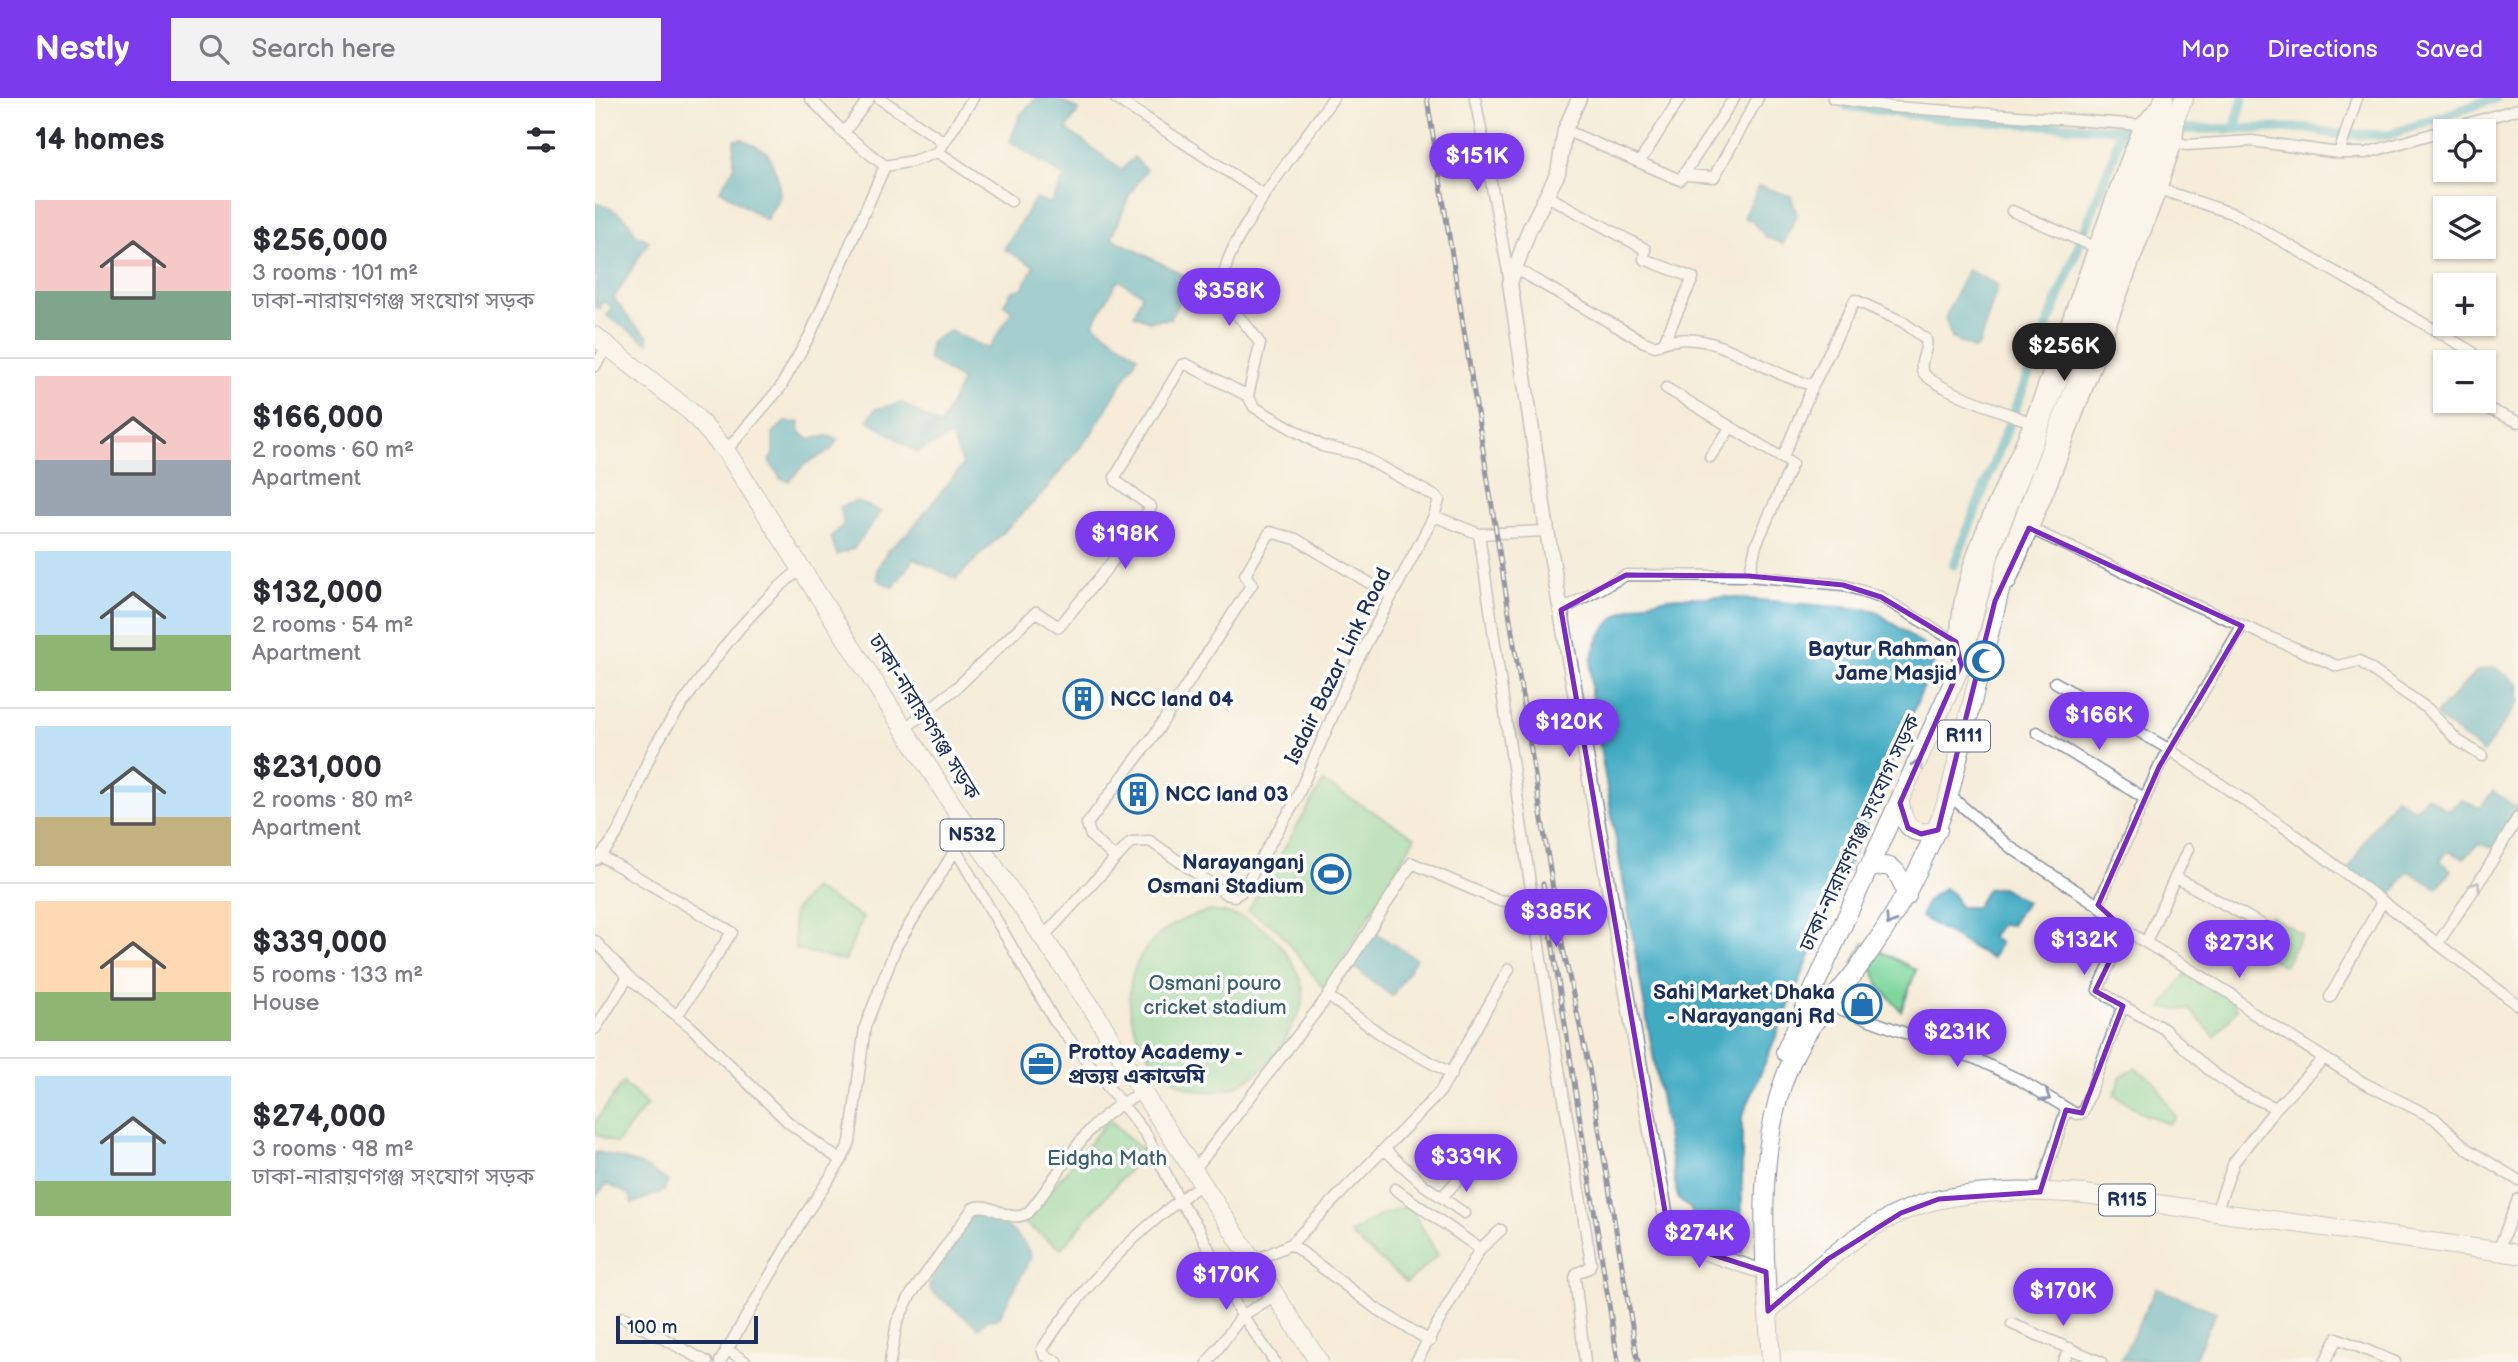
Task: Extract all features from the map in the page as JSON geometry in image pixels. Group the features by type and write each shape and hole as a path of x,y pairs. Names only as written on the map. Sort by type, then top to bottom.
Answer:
{"main road":[{"name":"R111","path":"1771,1362 1766,1187 1776,1107 1792,1059 1826,1004 1860,965 1907,895 1938,830 1949,795 1995,601 2173,101"},
{"name":"ঢাকা-নারায়ণগঞ্জ সংযোগ সড়ক","path":"1762,1362 1754,1269 1758,1151 1766,1105 1783,1055 1866,870 1901,803 1961,665 1990,552 2108,253 2173,101"},
{"name":"ঢাকা-নারায়ণগঞ্জ সড়ক","path":"601,341 692,413 726,451 803,567 968,829 1044,936 1319,1362"},
{"path":"1901,803 1904,821 1912,831 1921,834 1938,830"},
{"path":"1866,870 1879,865 1892,868 1899,873 1907,895"},
{"name":"R115","path":"1768,1311 1828,1259 1865,1232 1901,1213 1939,1199 1987,1193 2085,1194 2518,1254"}],"street":[{"path":"810,98 844,133 885,166 913,161 941,147 973,98"},
{"path":"844,133 869,98"},
{"path":"879,98 1011,201"},
{"path":"1115,98 1264,195"},
{"path":"1248,397 1260,344 1253,331 1229,304 1224,274 1264,195 1333,98"},
{"path":"1475,98 1510,283 1547,531 1668,1230 1689,1247 1754,1269"},
{"path":"1510,283 1513,267 1558,173 1565,130 1579,98"},
{"path":"1641,160 1681,98"},
{"path":"1565,130 1641,160 1676,180 1685,175 1734,98"},
{"path":"1685,175 1714,177 1758,98"},
{"path":"2340,152 2346,125 2357,98"},
{"path":"1840,99 2142,125"},
{"path":"1961,665 1956,642 1963,597 1978,548 2026,420 2092,246 2142,125 2173,101"},
{"path":"1995,601 2008,584 2051,480 2159,189 2175,141 2173,101"},
{"path":"2175,141 2186,145 2252,141 2366,153 2518,108"},
{"path":"726,451 780,388 810,335 885,166"},
{"path":"2159,189 2237,215 2468,350"},
{"path":"1547,196 1645,249 1644,259 1693,278 1664,342"},
{"path":"2012,211 2092,246"},
{"path":"1513,267 1644,342 1655,346 1664,342 1703,341 1732,350 1793,381 1813,385"},
{"path":"1783,457 1813,385 1855,300 1903,322 1926,339 1929,347 1921,367 1923,374 1930,379 1965,397 2026,420"},
{"path":"595,366 601,341"},
{"path":"904,729 956,688 1036,612 1059,627 1112,562 1151,508 1116,481 1115,477 1182,365 1187,364 1248,397 1254,407 1288,429 1326,447 1356,453 1436,497 1439,500 1434,516 1479,534 1547,531"},
{"path":"1666,388 1791,462 1756,545 1749,576"},
{"path":"2496,412 2518,422"},
{"path":"1710,457 1731,427"},
{"name":"Isdair Bazar Link Road","path":"1044,936 1131,842 1150,841 1226,894 1234,896 1241,892 1293,804 1355,665 1434,516"},
{"path":"2029,528 2242,626 2337,666 2359,661 2427,709 2456,740 2482,756"},
{"path":"1115,858 1091,836 1087,824 1155,733 1252,584 1245,575 1270,531 1296,539 1391,596"},
{"path":"1479,534 1541,959 1591,1263 1589,1268 1577,1273 1575,1278 1585,1362"},
{"path":"677,1016 731,932 598,858 636,795 654,748 674,715 748,615 803,567"},
{"path":"1561,610 1626,575 1749,576 1843,585 1881,597 1956,642"},
{"path":"2098,905 2144,798 2242,626"},
{"path":"2055,682 2169,750 2293,833 2518,1005"},
{"path":"2037,732 2144,798"},
{"path":"1949,795 2010,847 2098,905 2125,930 2231,994 2251,1012 2364,1083 2434,1118 2467,1149 2518,1180"},
{"path":"2438,943 2485,873 2518,817"},
{"path":"720,1362 850,1142 865,1027 896,947 968,829"},
{"path":"2146,942 2189,849"},
{"path":"956,850 1054,1020 1146,1134 1243,1316 1275,1362"},
{"path":"1057,1362 1044,1355 1042,1349 1073,1303 1149,1223 1179,1200 1199,1176 1328,996 1412,863 1497,900 1535,904"},
{"path":"2175,877 2277,933"},
{"path":"2330,997 2382,902"},
{"path":"2125,930 2098,990 2164,1029 2208,1069 2237,1090 2276,1108"},
{"path":"595,941 628,977 677,1016 788,1122 841,1161"},
{"path":"1254,1261 1291,1244 1440,1092 1509,969"},
{"path":"595,1028 628,977"},
{"path":"1328,996 1386,1038 1452,1074"},
{"path":"1826,1004 1976,1059 2020,1080 2066,1111 2082,1113 2123,1006"},
{"path":"2216,1212 2234,1162 2276,1108 2324,1058"},
{"path":"890,1362 897,1322 910,1296 973,1208 986,1206 1013,1217 1028,1213 1085,1134 1118,1102 1143,1093"},
{"path":"2041,1192 2066,1111"},
{"path":"1385,1150 1464,1213"},
{"path":"1442,1197 1467,1170"},
{"path":"1395,1189 1480,1249"},
{"path":"2498,1251 2518,1199"},
{"path":"1416,1362 1480,1249 1501,1230"},
{"path":"1291,1244 1378,1310 1430,1341"},
{"path":"1208,1362 1243,1316 1275,1295"},
{"path":"623,1317 707,1362"},
{"path":"2012,1324 2101,1362"},
{"path":"2325,1362 2337,1338 2395,1362"},
{"path":"726,1349 746,1362"},
{"path":"2063,1362 2070,1349"}],"highlighted area":[{"path":"2029,528 2242,626 2159,767 2098,905 2125,930 2095,991 2123,1006 2082,1113 2066,1110 2040,1192 1939,1199 1901,1213 1828,1259 1768,1311 1766,1272 1689,1247 1668,1229 1561,610 1626,575 1749,576 1843,585 1881,597 1956,642 1961,665 1900,803 1908,828 1921,834 1938,830 1995,601"}],"green space":[{"name":"Narayanganj Osmani Stadium","path":"1323,782 1415,837 1325,990 1276,928 1248,911"},
{"path":"813,888 863,918 845,961 795,949 793,912"},
{"name":"Osmani pouro cricket stadium","path":"1210,911 1236,915 1267,931 1294,965 1303,991 1303,1001 1277,1052 1261,1070 1243,1083 1223,1090 1203,1091 1182,1085 1163,1072 1146,1051 1135,1028 1130,1005 1131,983 1137,963 1149,945 1165,930 1186,918"},
{"path":"2271,916 2302,934 2284,966 2249,946"},
{"path":"1864,943 1916,970 1901,1011 1879,985 1874,971 1854,962"},
{"path":"2188,970 2229,996 2237,1009 2215,1037 2190,1010 2162,1008"},
{"path":"2135,1068 2155,1082 2176,1118 2169,1124 2144,1114 2114,1095 2120,1078"},
{"path":"623,1082 647,1105 616,1144 595,1134 595,1122"},
{"name":"Eidgha Math","path":"1109,1119 1144,1152 1061,1249 1024,1223"},
{"path":"1409,1205 1438,1255 1407,1283 1350,1234 1377,1217"}],"water":[{"path":"1036,98 1056,98 1079,110 1066,129 1122,170 1134,157 1146,170 1130,194 1112,238 1191,279 1170,319 1149,321 1134,315 1142,294 1118,280 1093,324 1138,356 1092,433 1042,494 956,579 914,558 893,588 877,579 877,570 888,550 909,532 963,465 951,436 917,452 868,420 875,409 902,403 940,426 962,381 928,359 931,341 950,331 989,349 1012,311 1004,304 1012,291 1022,289 1034,266 1004,249 1035,199 1051,203 1064,177 1010,141 1020,115"},
{"path":"743,139 768,153 778,178 780,196 766,220 720,190 734,167 734,140"},
{"path":"1759,186 1791,196 1797,215 1783,244 1766,237 1752,221 1744,217"},
{"path":"595,203 619,214 633,228 635,234 649,241 614,298 633,324 648,336 648,343 607,316 612,307 603,301 599,309 595,307"},
{"path":"1967,270 1998,285 1979,345 1974,349 1952,338 1945,318"},
{"path":"785,422 800,422 799,431 808,439 827,436 838,439 831,450 805,464 789,481 781,479 769,461 773,454 773,433"},
{"path":"856,501 881,512 854,548 837,555 831,537 844,524 840,507"},
{"path":"1679,597 1725,597 1874,610 1937,655 1742,1117 1742,1253 1697,1230 1691,1209 1678,1199 1591,695 1592,657 1604,629 1613,619 1637,606 1650,601"},
{"path":"2495,667 2518,684 2518,703 2483,753 2435,715 2477,671"},
{"path":"2493,791 2518,809 2498,849 2478,844 2464,858 2448,851 2440,860 2451,870 2437,888 2408,871 2391,895 2385,891 2380,898 2348,871 2367,836 2396,797 2414,810 2427,796 2448,811 2461,800 2480,808"},
{"path":"2002,887 2026,902 2011,925 2001,924 1991,937 2000,943 1992,959 1921,917 1927,901 1944,888 1953,894 1959,907 1976,907 1987,889"},
{"path":"1371,930 1416,959 1392,996 1351,965"},
{"path":"595,1153 641,1165 668,1181 664,1191 632,1204 630,1195 607,1184 595,1197"},
{"path":"981,1210 1018,1236 1031,1258 998,1319 986,1320 979,1328 931,1291 929,1285 975,1211"},
{"path":"2156,1288 2216,1312 2193,1362 2121,1360"}],"waterway":[{"path":"2235,128 2243,98"},
{"path":"2181,129 2305,128 2335,134 2388,135 2496,98"},
{"path":"1847,106 1949,119 2135,130"},
{"path":"1954,565 2114,155 2120,129"}],"railway":[{"path":"1427,98 1561,939 1589,1068 1638,1362"},
{"path":"1543,884 1618,1362"}],"place":[{"name":"Baytur Rahman Jame Masjid","path":"1984,661"},
{"name":"NCC land 04","path":"1083,699"},
{"name":"NCC land 03","path":"1138,794"},
{"name":"Narayanganj Osmani Stadium","path":"1331,874"},
{"name":"Sahi Market Dhaka - Narayanganj Rd","path":"1862,1004"},
{"name":"Prottoy Academy - প্রত্যয় একাডেমি","path":"1041,1064"}]}
